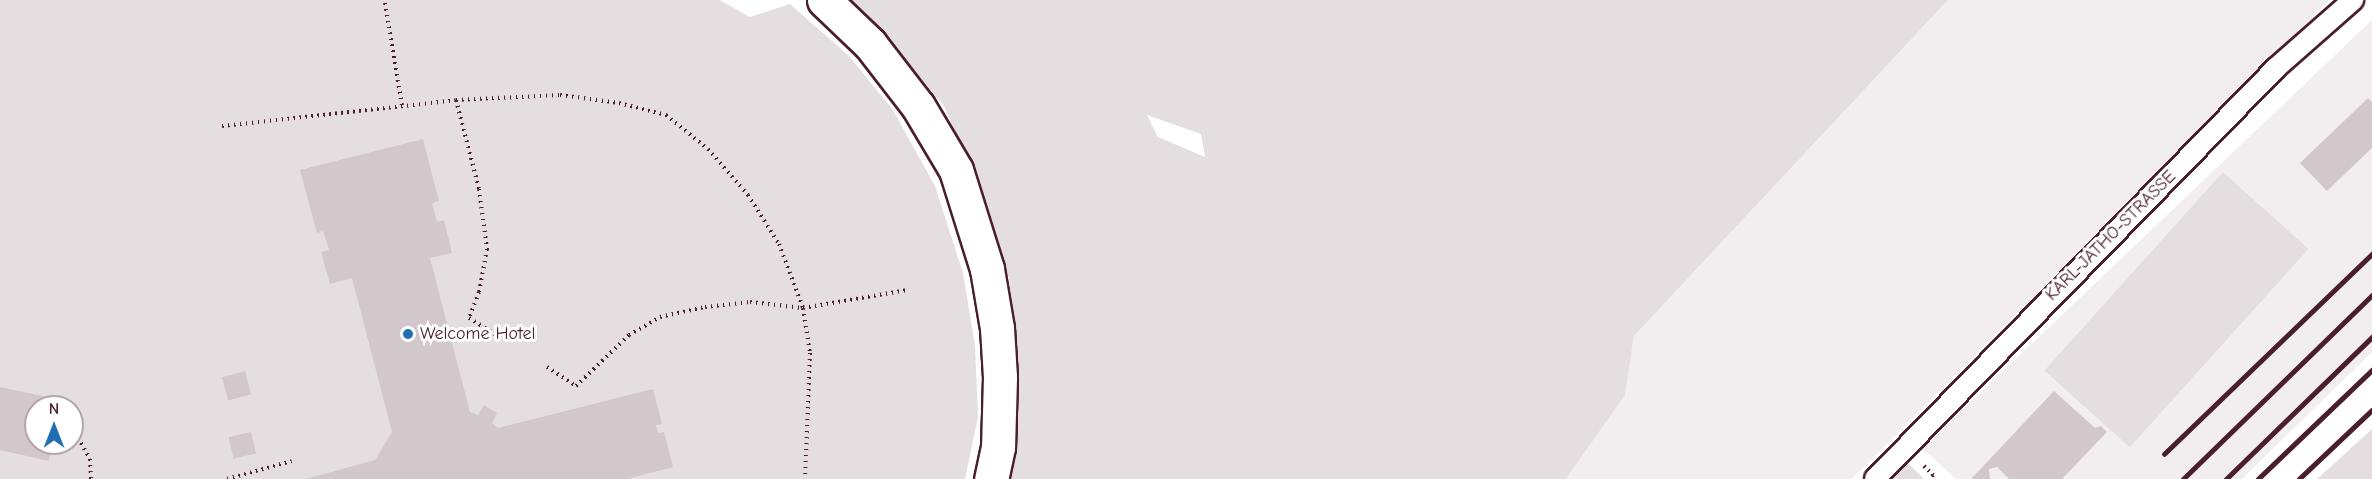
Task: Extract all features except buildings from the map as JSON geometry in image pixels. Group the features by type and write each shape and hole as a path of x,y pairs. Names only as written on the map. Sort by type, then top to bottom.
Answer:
{"street":[{"path":"824,0 877,53 918,106 956,170 987,268 997,328 1000,377 998,447 991,479"}],"lane":[{"name":"KARL-JATHO-STRASSE","path":"1875,479 2276,68 2353,0"}],"path":[{"path":"385,3 402,106"},
{"path":"222,126 456,100 560,95 619,103 666,115 708,149 748,195 779,244 802,308 810,353 805,479"},
{"path":"456,100 479,189 487,249 479,292 469,318 502,339"},
{"path":"547,367 576,386 629,334 660,317 750,302 802,308 907,290"},
{"path":"84,448 90,459 90,479"},
{"path":"227,479 292,461"}],"shaded area":[{"path":"0,0 720,0 750,17 790,4 849,56 893,110 935,186 963,273 975,345 978,417 965,479 0,479"},
{"path":"848,0 1948,0 1634,336 1625,395 1566,479 1008,479 1018,375 1009,279 978,185 944,106 881,29","holes":["1147,115 1201,134 1205,157 1158,137"]},
{"path":"1948,0 2329,0 1852,479 1566,479 1625,395 1634,336"},
{"path":"2372,20 2372,352 2242,479 1956,479 1922,448"},
{"path":"2223,172 2308,249 2130,447 2044,370"},
{"path":"2372,429 2372,479 2317,479"},
{"path":"1905,460 1924,479 1887,479"}],"railway":[{"path":"2164,454 2372,254"},
{"path":"2183,479 2372,295"},
{"path":"2226,479 2372,337"},
{"path":"2258,479 2372,370"},
{"path":"2299,479 2372,410"}],"place":[{"name":"Welcome Hotel","path":"408,334"}]}
